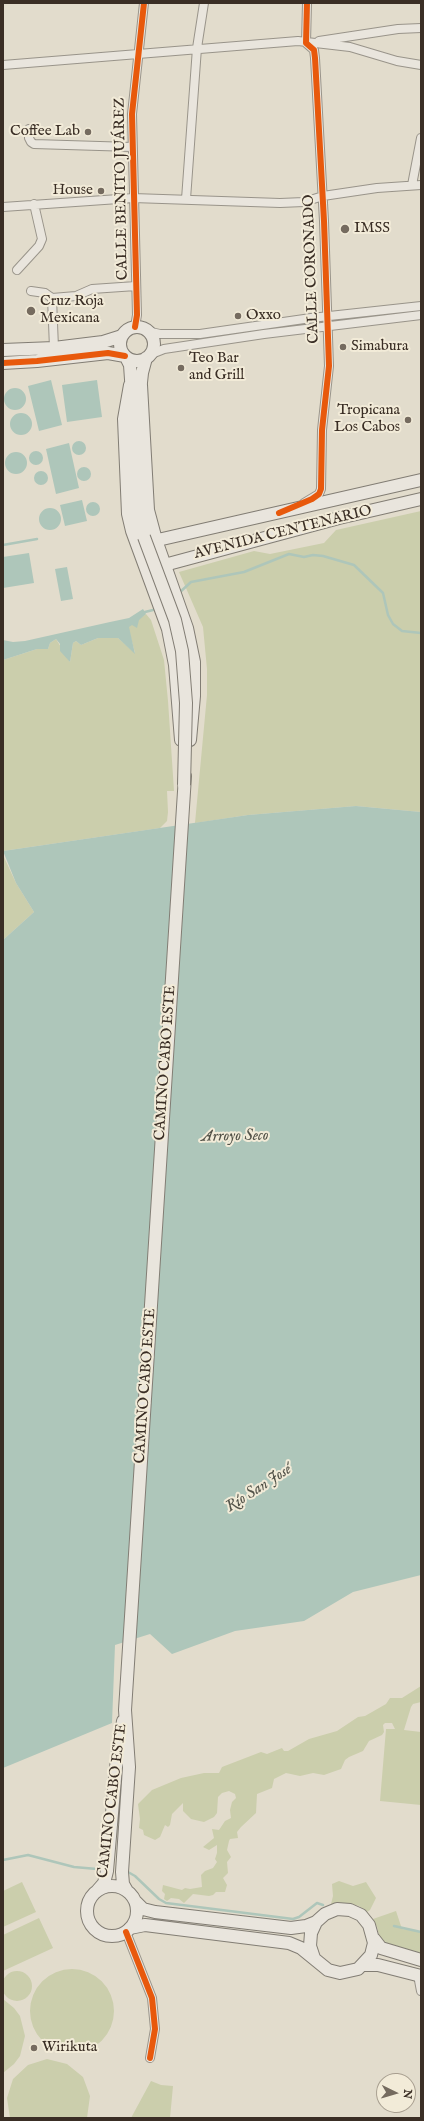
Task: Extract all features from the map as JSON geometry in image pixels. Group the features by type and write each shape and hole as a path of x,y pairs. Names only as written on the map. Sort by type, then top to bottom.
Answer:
{"main road":[{"path":"3,350 54,348 103,342 122,336 128,330 135,327 147,331 153,343 147,356 135,360 126,356 108,353 37,361 3,363"},
{"path":"122,336 120,347 126,356"},
{"path":"36,349 37,361"},
{"name":"CAMINO CABO ESTE","path":"126,356 136,385 134,423 136,495 140,541 175,620 182,650 186,703 184,785 126,1710 128,1767 122,1872 123,1884 127,1891"},
{"name":"CAMINO CABO ESTE","path":"136,385 142,374 147,356"},
{"path":"136,385 146,502 156,540 187,628 195,674 193,710 184,785"},
{"path":"136,385 124,419 128,514 140,541 147,570 166,621 175,665 184,785"},
{"name":"AVENIDA CENTENARIO","path":"140,541 156,540 421,480"},
{"name":"AVENIDA CENTENARIO","path":"147,570 164,564 339,518 421,500"},
{"name":"CAMINO CABO ESTE","path":"97,1891 106,1875 117,1754 126,1710"},
{"path":"110,1886 119,1887 127,1891 143,1908 155,1912 291,1928 306,1926 316,1922 331,1911 350,1910 366,1920 372,1930 374,1939 371,1955 363,1965 352,1972 340,1974 328,1970 301,1948 289,1942 145,1925 110,1936 100,1933 92,1925 88,1909 91,1899 97,1891 110,1886"},
{"path":"128,1930 136,1919 136,1902"},
{"path":"314,1958 310,1940 316,1922"},
{"path":"374,1939 382,1948 421,1960"},
{"path":"363,1965 378,1965 420,1976"}],"street":[{"name":"CALLE BENITO JUÁREZ","path":"135,327 137,315 132,114 137,53 144,3"},
{"path":"186,199 197,48 204,3"},
{"path":"306,43 307,3"},
{"path":"306,43 388,30 421,28"},
{"path":"3,65 197,48 298,41 350,47 396,61 421,65"},
{"name":"CALLE CORONADO","path":"279,513 312,499 319,494 321,489 322,430 329,366 323,196 315,58 314,50 306,43"},
{"path":"29,129 30,142 34,144 132,147"},
{"path":"412,185 421,138"},
{"path":"3,207 133,198 280,203 304,202 318,199 323,196 377,188 421,185"},
{"path":"17,270 39,246 42,238 34,204"},
{"path":"31,291 45,293 52,298 76,296 92,289 136,286"},
{"path":"52,298 54,348"},
{"path":"147,356 164,349 421,306"},
{"path":"147,331 160,334 200,334 327,321 421,315"},
{"path":"128,1930 152,1998 155,2029 150,2058"},
{"path":"420,1976 421,1991"}],"shaded area":[{"path":"421,511 421,812 356,806 248,815 195,823 207,695 207,669 203,627 179,572 254,551 270,554 324,543 336,530"},
{"path":"146,614 151,620 164,660 174,791 167,791 167,821 160,828 3,851 3,660 37,649 48,649 50,643 56,639 70,662 73,643 76,641 81,645 98,638 118,638 135,653 128,627"},
{"path":"3,855 16,883 34,912 3,940"},
{"path":"421,1686 421,1702 413,1704 411,1707 404,1730 421,1732 421,1805 380,1801 386,1729 395,1729 392,1723 385,1723 383,1725 384,1732 382,1735 369,1741 363,1751 345,1760 341,1769 324,1775 313,1773 300,1776 286,1773 274,1779 272,1788 257,1794 256,1813 237,1832 238,1838 230,1839 229,1841 227,1850 231,1857 227,1862 228,1873 223,1878 227,1885 225,1892 216,1892 209,1896 193,1894 184,1903 179,1899 171,1898 167,1901 164,1899 165,1894 162,1891 163,1885 182,1890 185,1888 190,1889 202,1887 201,1875 205,1871 213,1868 217,1862 215,1859 217,1845 209,1850 203,1847 214,1838 212,1829 219,1830 225,1821 231,1818 230,1810 232,1802 236,1798 235,1794 229,1791 222,1793 218,1797 217,1813 214,1817 204,1822 191,1819 183,1811 183,1803 172,1814 170,1825 168,1827 165,1825 160,1837 155,1840 144,1835 143,1830 139,1828 140,1819 138,1804 152,1790 181,1778 204,1773 219,1773 222,1767 261,1752 267,1754 282,1748 284,1751 288,1751 309,1739 337,1731 358,1717 365,1716 386,1704 390,1698 402,1698"},
{"path":"339,1881 353,1886 366,1882 376,1898 370,1910 367,1912 359,1906 346,1903 331,1904 333,1896 332,1884"},
{"path":"22,1882 36,1912 3,1927 3,1891"},
{"path":"396,1911 402,1929 421,1932 421,1955 389,1947 380,1939 373,1919"},
{"path":"39,1918 53,1948 3,1971 3,1935"},
{"path":"72,1969 88,1972 102,1981 111,1995 114,2011 111,2027 102,2041 88,2050 72,2053 56,2050 42,2041 33,2027 30,2011 33,1995 42,1981 56,1972"},
{"path":"17,1971 28,1975 32,1986 28,1997 17,2001 6,1997 2,1986 6,1975"},
{"path":"3,1999 14,2008 20,2016 25,2036 20,2056 14,2064 3,2073"},
{"path":"47,2059 67,2064 83,2077 90,2096 87,2118 10,2118 7,2098 13,2079 28,2065"},
{"path":"151,2081 161,2085 173,2086 170,2118 131,2118"}],"water":[{"path":"51,380 62,425 39,431 28,386"},
{"path":"97,380 102,417 67,422 62,385"},
{"path":"15,388 23,391 26,399 23,407 15,410 7,407 4,399 7,391"},
{"path":"21,413 29,416 32,424 29,432 21,435 13,432 10,424 13,416"},
{"path":"76,441 82,441 86,445 86,451 82,455 76,455 72,451 72,445"},
{"path":"69,443 79,488 56,494 46,449"},
{"path":"33,451 39,451 43,455 43,461 39,465 33,465 29,461 29,455"},
{"path":"16,452 24,455 27,463 24,471 16,474 8,471 5,463 8,455"},
{"path":"81,467 87,467 91,471 91,477 87,481 81,481 77,477 77,471"},
{"path":"38,471 44,471 48,475 48,481 44,485 38,485 34,481 34,475"},
{"path":"82,500 87,521 65,526 60,505"},
{"path":"90,502 96,502 100,506 100,512 96,516 90,516 86,512 86,506"},
{"path":"50,508 58,511 61,519 58,527 50,530 42,527 39,519 42,511"},
{"path":"29,553 34,583 3,588 3,557"},
{"path":"67,567 73,599 61,601 55,569"},
{"path":"143,609 146,614 139,620 137,628 132,625 129,627 135,654 118,638 98,638 81,645 76,641 73,643 70,662 60,651 60,644 56,639 50,643 48,649 37,649 3,660 3,640 13,642 25,641 129,618"},
{"path":"356,806 421,812 421,1575 353,1592 304,1621 235,1631 172,1654 150,1634 115,1645 112,1723 3,1768 3,940 34,912 16,883 3,851 248,815"}],"waterway":[{"path":"3,545 37,539"},
{"path":"179,593 191,582 244,572 289,554 304,557 313,555 323,556 354,565 383,593 388,615 393,624 402,631 421,633"},
{"path":"141,613 157,609"},
{"path":"3,1860 28,1855 74,1867 97,1869"},
{"path":"128,1872 135,1876 159,1899 166,1903 293,1919 299,1917 317,1903 323,1905"},
{"path":"394,1926 421,1932"}],"cycle path":[{"path":"135,327 137,315 132,114 144,3"},
{"path":"279,513 312,499 319,494 321,489 322,430 329,366 324,221 315,58 314,50 306,43 307,3"},
{"path":"3,363 37,361 108,353 125,356"},
{"path":"126,1932 152,1998 155,2029 150,2058"}],"place":[{"name":"Coffee Lab","path":"88,132"},
{"name":"House","path":"101,191"},
{"name":"IMSS","path":"345,229"},
{"name":"Cruz Roja Mexicana","path":"31,311"},
{"name":"Oxxo","path":"238,316"},
{"name":"Simabura","path":"343,347"},
{"name":"Teo Bar and Grill","path":"181,368"},
{"name":"Tropicana Los Cabos","path":"408,420"},
{"name":"Wirikuta","path":"34,2048"}],"water label":[{"name":"Arroyo Seco","path":"235,1137"},
{"name":"Río San José","path":"259,1489"}]}
